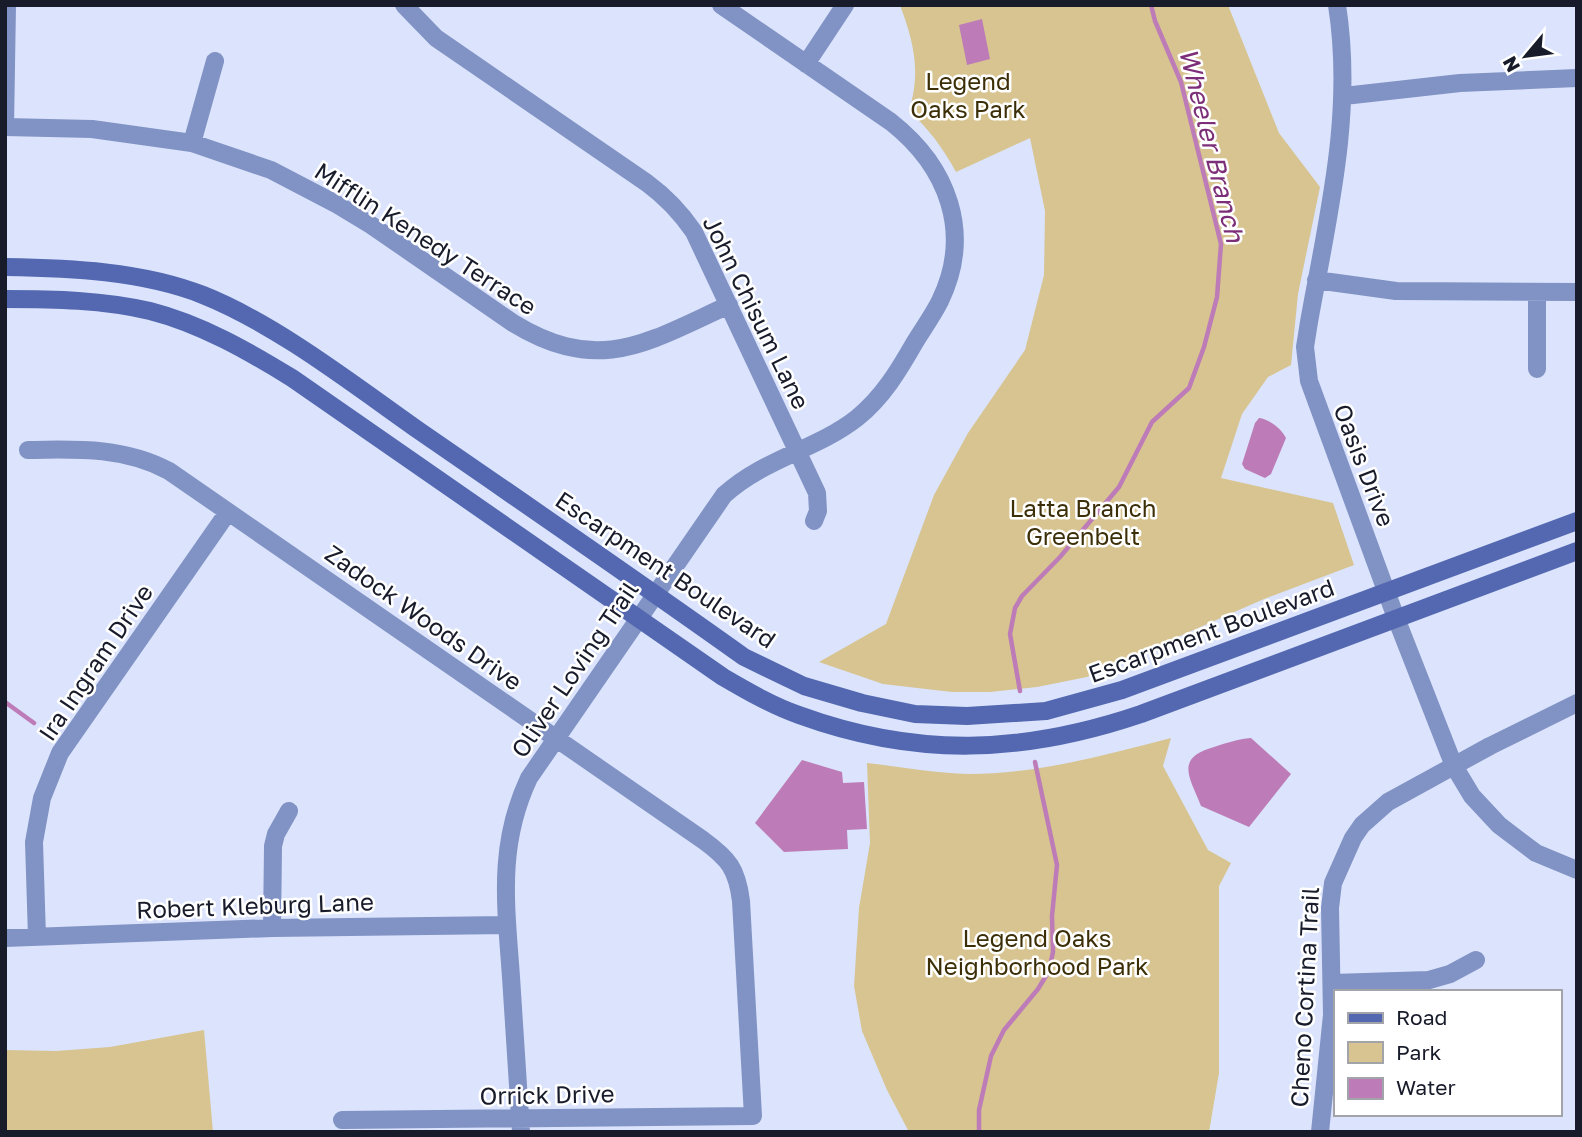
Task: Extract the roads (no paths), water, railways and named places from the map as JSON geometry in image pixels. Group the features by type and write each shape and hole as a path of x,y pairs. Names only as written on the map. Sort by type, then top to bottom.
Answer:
{"main road":[{"name":"Escarpment Boulevard","path":"5,267 82,270 134,278 202,295 247,316 364,392 744,657 804,685 862,703 915,715 1024,714 1074,705 1122,690 1577,521"},
{"path":"128,307 134,278"},
{"path":"5,299 61,299 128,307 197,327 248,351 348,417 723,677 797,715 845,730 896,741 951,747 1022,743 1086,731 1140,714 1577,551"},
{"path":"348,417 364,392"}],"street":[{"name":"Mifflin Kenedy Terrace","path":"7,5 5,127 92,129 192,142 271,170 338,205 513,323 532,335 559,346 595,352 631,348 729,305"},
{"name":"John Chisum Lane","path":"404,5 436,38 663,194 675,206 694,232 817,493 818,511 814,521"},
{"name":"Oliver Loving Trail","path":"520,1125 507,925 506,850 514,814 529,778 724,495 745,477 856,419 891,382 940,302 953,259 955,237 950,205 935,169 916,144 891,122 721,5"},
{"path":"806,64 845,5"},
{"name":"Oasis Drive","path":"1337,5 1344,64 1344,96 1338,164 1306,347 1309,381 1386,592 1454,766 1472,796 1499,825 1536,853 1577,870"},
{"path":"192,142 215,61"},
{"path":"1344,96 1474,82 1577,78"},
{"path":"1316,280 1396,290 1577,292"},
{"path":"1537,369 1538,292"},
{"name":"Zadock Woods Drive","path":"28,450 100,450 138,457 169,471 722,854 733,867 741,901 753,1116"},
{"name":"Ira Ingram Drive","path":"37,936 34,842 42,798 60,753 228,512"},
{"name":"Cheno Cortina Trail","path":"1320,1132 1331,1049 1333,983 1330,908 1339,866 1349,845 1362,825 1388,802 1577,704"},
{"path":"272,928 273,846 276,834 289,811"},
{"name":"Robert Kleburg Lane","path":"5,938 272,928 507,925"},
{"path":"1333,983 1429,980 1450,974 1476,960"},
{"name":"Orrick Drive","path":"342,1120 520,1125 753,1116"}],"water":[{"path":"982,19 990,59 967,65 959,25"},
{"path":"1259,418 1275,425 1286,438 1271,474 1265,478 1245,469 1242,464"},
{"path":"1251,738 1291,774 1249,827 1201,806 1188,769 1194,757 1202,751"},
{"path":"802,760 842,772 843,783 864,782 867,829 847,830 848,849 784,852 755,823"}],"waterway":[{"name":"Wheeler Branch","path":"1020,691 1010,634 1015,608 1022,596 1060,557 1119,487 1152,422 1189,388 1204,347 1217,297 1221,244 1181,82 1151,5"},
{"path":"5,702 34,723"},
{"name":"Wheeler Branch","path":"979,1132 979,1110 991,1056 1004,1030 1038,989 1049,971 1053,952 1052,916 1057,865 1035,762"}],"park label":[{"name":"Legend Oaks Park","path":"968,94"},
{"name":"Latta Branch Greenbelt","path":"1083,521"},
{"name":"Legend Oaks Neighborhood Park","path":"1037,951"}]}
